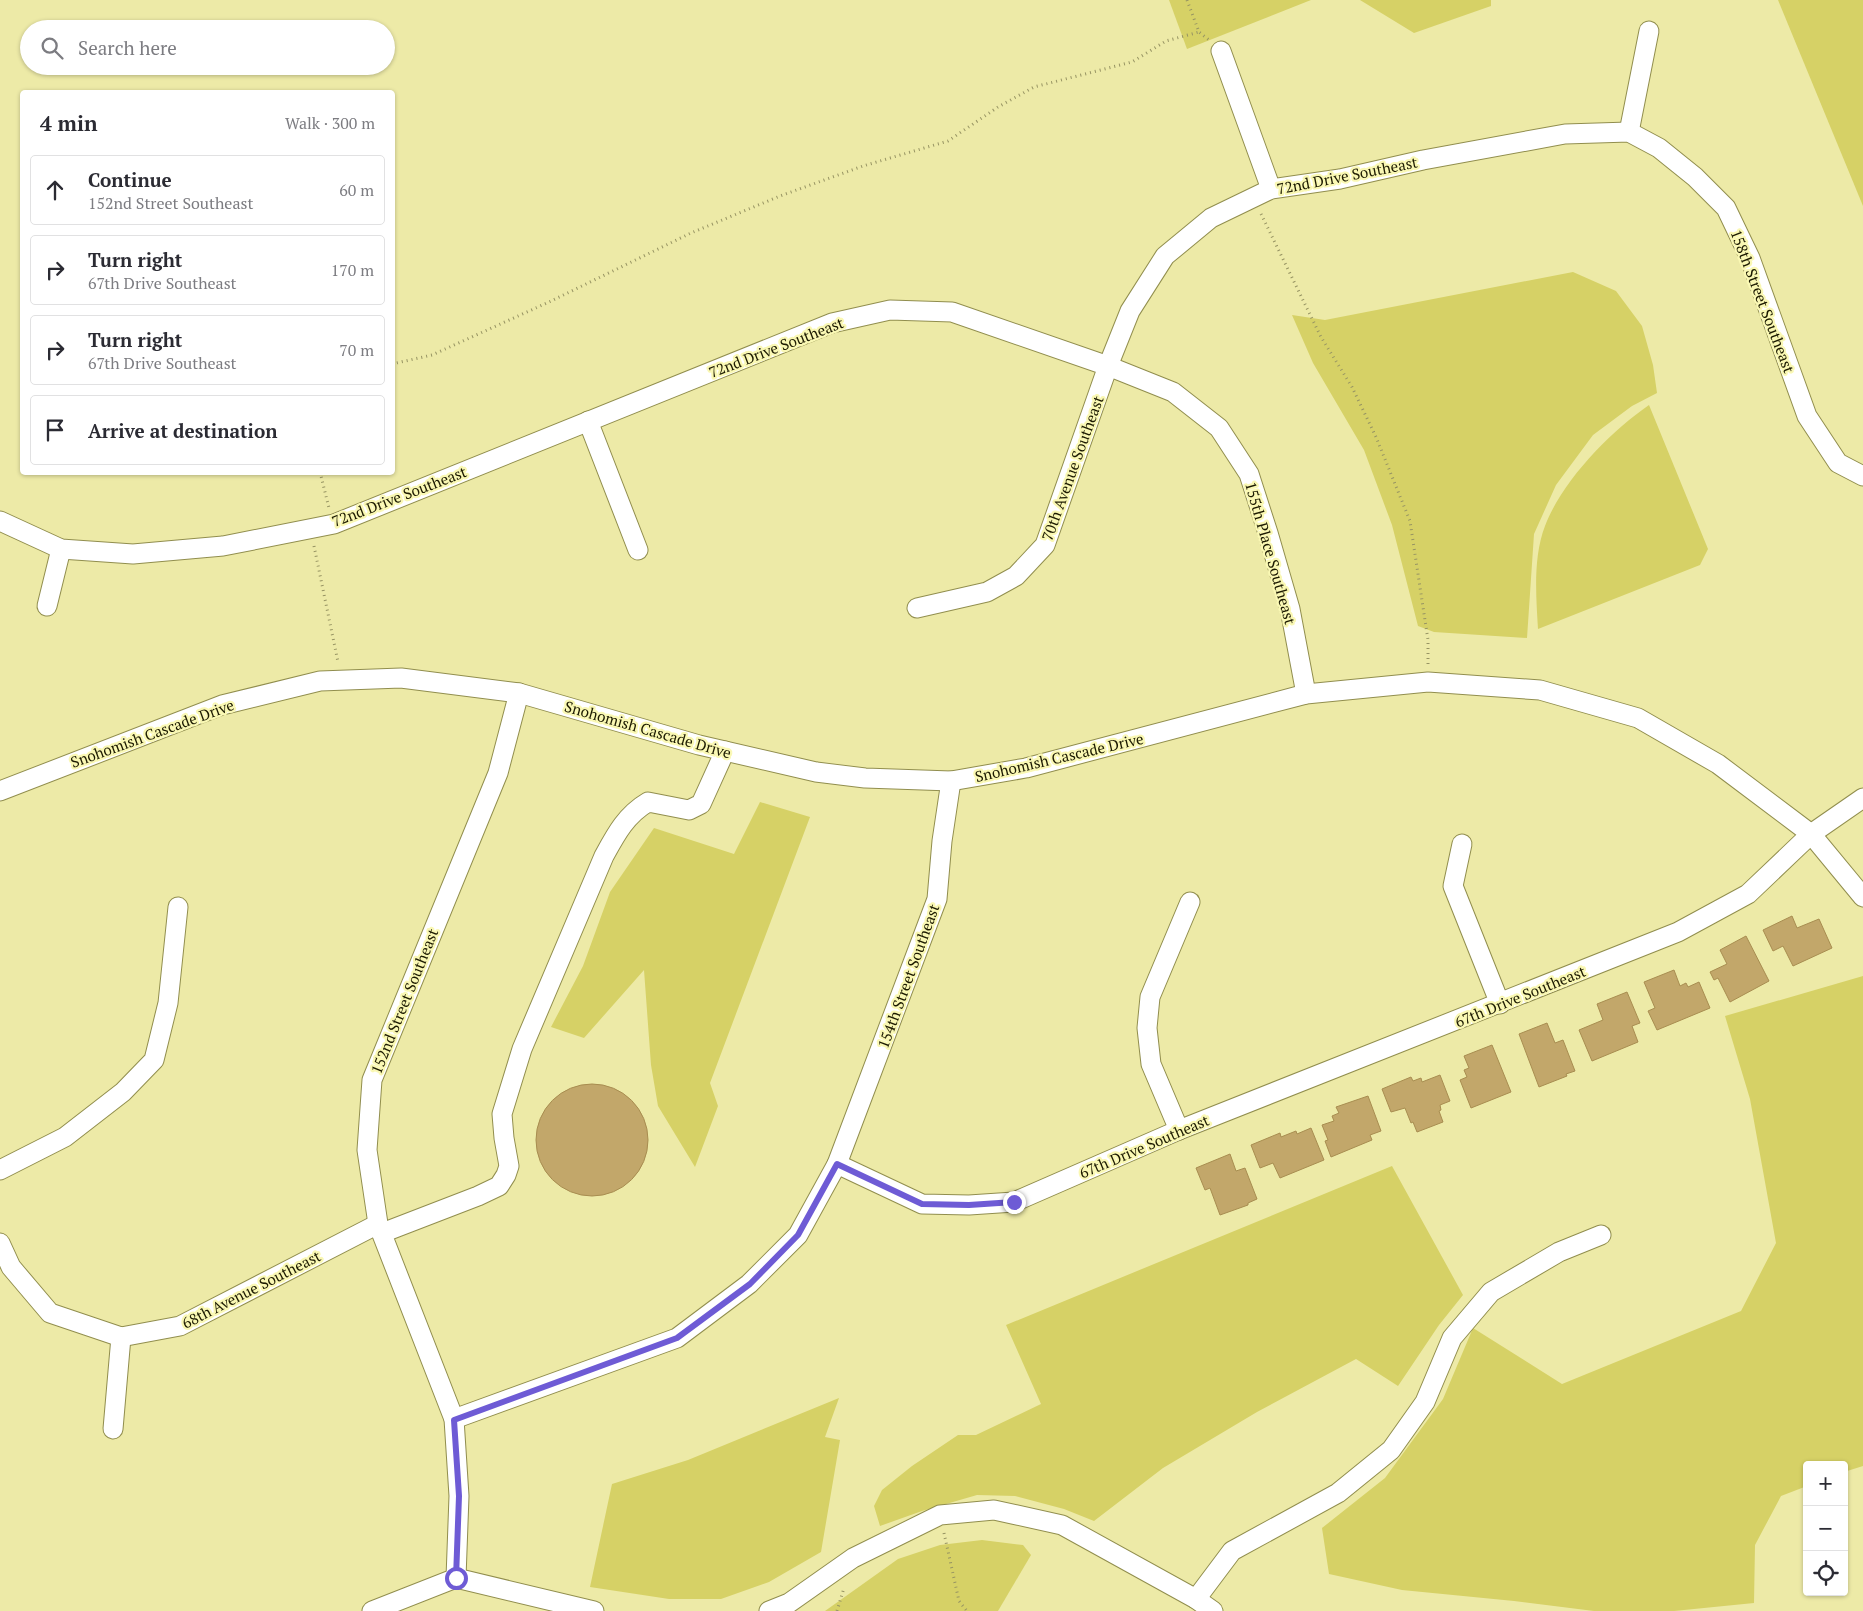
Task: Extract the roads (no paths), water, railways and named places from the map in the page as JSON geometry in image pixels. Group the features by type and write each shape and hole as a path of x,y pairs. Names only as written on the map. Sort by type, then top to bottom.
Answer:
{"street":[{"path":"1629,132 1649,30"},
{"path":"1220,51 1271,189"},
{"name":"72nd Drive Southeast","path":"0,521 61,549 134,554 223,546 334,524 832,323 890,310 952,312 1108,366 1130,310 1165,256 1211,218 1271,189 1340,179 1423,160 1565,134 1629,132"},
{"name":"158th Street Southeast","path":"1629,132 1659,148 1695,177 1726,208 1750,258 1807,416 1838,463 1863,476"},
{"name":"70th Avenue Southeast","path":"917,608 987,592 1016,576 1046,545 1108,366"},
{"name":"155th Place Southeast","path":"1108,366 1173,392 1219,428 1248,474 1268,533 1290,609 1306,694"},
{"path":"588,421 638,550"},
{"path":"47,606 61,549"},
{"name":"Snohomish Cascade Drive","path":"0,791 222,705 320,681 401,678 519,693 699,745 816,772 865,778 951,781 1026,768 1306,694 1428,682 1540,690 1638,718 1718,764 1812,834 1863,897"},
{"name":"152nd Street Southeast","path":"456,1578 459,1496 454,1420 380,1229 366,1150 372,1080 498,773 519,693"},
{"name":"68th Avenue Southeast","path":"121,1337 180,1326 380,1229 478,1196 499,1186 506,1176 509,1166 502,1114 522,1049 604,856 619,828 635,810 648,802 689,810 701,804 725,751"},
{"name":"154th Street Southeast","path":"837,1164 937,899 942,840 951,781"},
{"name":"67th Drive Southeast","path":"837,1164 922,1204 969,1205 1014,1202 1179,1130 1500,1004 1687,928 1748,894 1812,834 1863,798"},
{"path":"1462,844 1453,886 1500,1004"},
{"path":"1179,1130 1151,1064 1147,1028 1150,997 1190,902"},
{"path":"0,1170 65,1137 123,1092 154,1060 168,1002 178,907"},
{"path":"454,1420 677,1338 750,1284 798,1235 837,1164"},
{"path":"1196,1599 1232,1551 1338,1493 1391,1450 1425,1402 1452,1338 1491,1292 1559,1252 1601,1235"},
{"path":"0,1243 10,1267 50,1313 121,1337 113,1428"},
{"path":"769,1611 789,1603 853,1558 940,1515 994,1510 1062,1525 1196,1599 1213,1611"},
{"path":"372,1611 456,1578 594,1611"}]}
